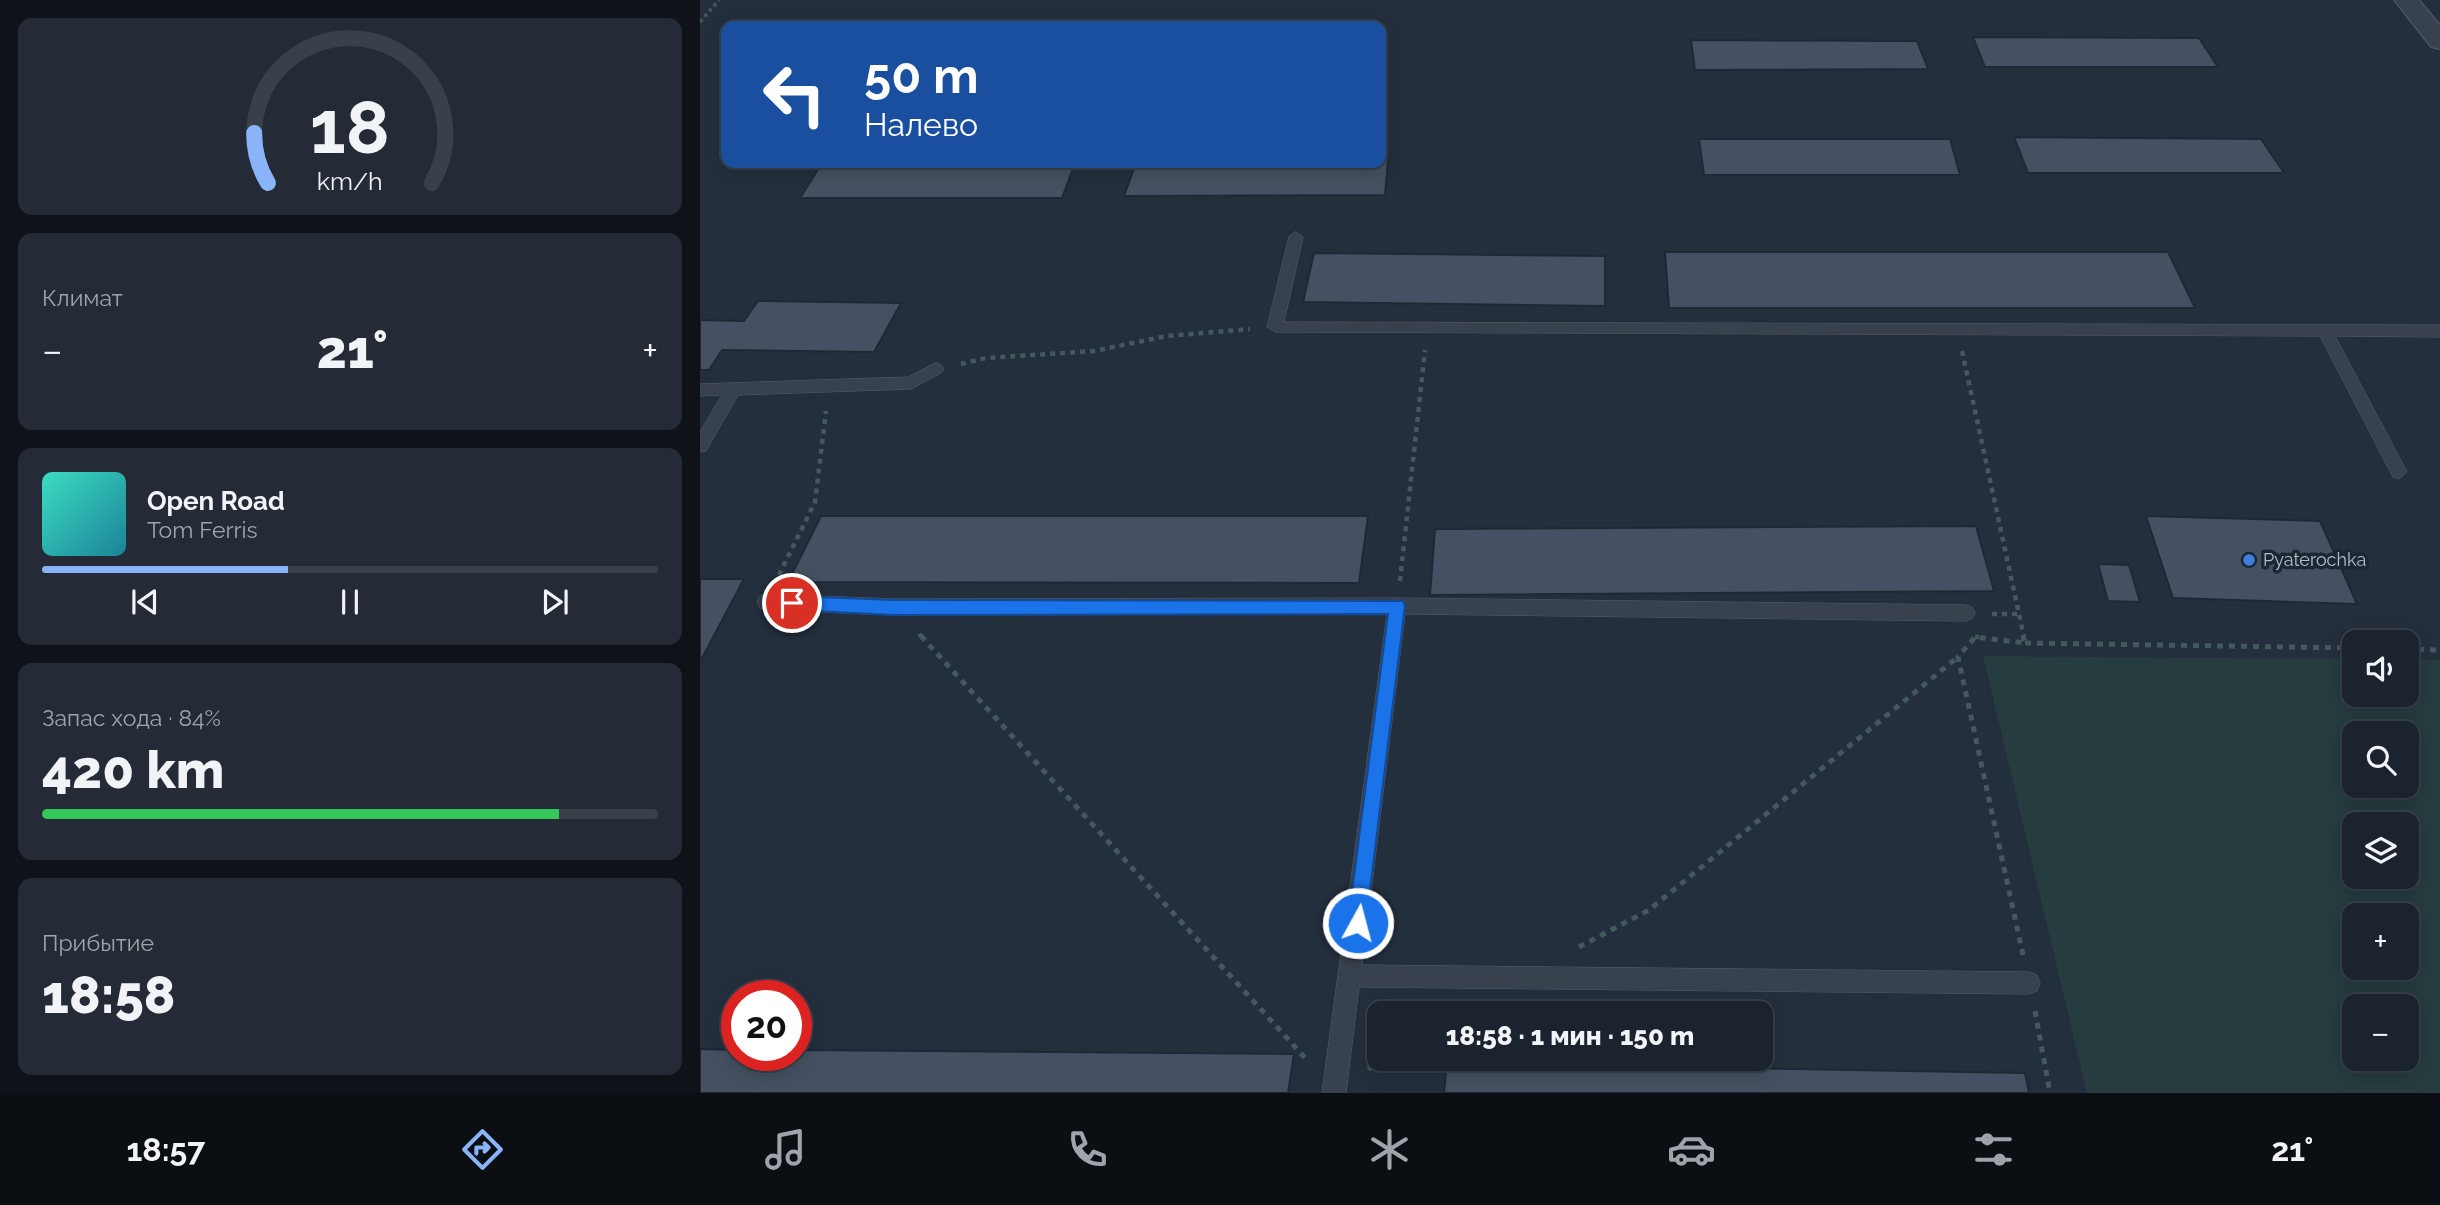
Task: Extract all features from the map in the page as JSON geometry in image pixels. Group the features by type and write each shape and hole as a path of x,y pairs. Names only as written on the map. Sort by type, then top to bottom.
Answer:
{"street":[{"path":"2406,0 2440,41"}],"lane":[{"path":"1296,237 1275,327 2440,331"},
{"path":"2325,332 2399,472"},
{"path":"700,390 911,383 936,369"},
{"path":"700,446 734,388"},
{"path":"766,602 894,607 1397,606 1966,613"},
{"path":"1334,1091 1352,976 1397,606"},
{"path":"1352,976 2029,983"}],"path":[{"path":"700,22 719,0"},
{"path":"936,369 986,358 1094,351 1167,336 1275,327"},
{"path":"1397,606 1428,328"},
{"path":"1957,331 2025,643"},
{"path":"766,602 815,502 828,386"},
{"path":"894,607 1334,1091 1367,1070"},
{"path":"1566,954 1649,910 1958,657 1975,637 2025,643 2342,648"},
{"path":"2419,649 2440,650"},
{"path":"1958,657 2029,983 2050,1093"}],"green space":[{"path":"1983,656 2342,659 2342,707 2419,707 2419,659 2440,660 2440,1093 2087,1093"}],"building":[{"path":"1973,37 2199,38 2218,67 1985,67"},
{"path":"1691,40 1917,41 1928,69 1695,70"},
{"path":"2014,137 2261,139 2284,173 2028,173"},
{"path":"1699,139 1950,139 1960,175 1704,175"},
{"path":"1388,160 1385,195 1124,196 1134,168 1386,168"},
{"path":"819,168 1073,168 1062,198 800,198"},
{"path":"1665,252 2168,252 2195,308 1669,308"},
{"path":"1314,253 1605,256 1605,306 1303,302"},
{"path":"758,301 901,303 874,352 722,350 709,370 700,370 700,320 744,321"},
{"path":"821,516 1368,516 1359,583 788,582"},
{"name":"Pyaterochka","path":"2146,516 2320,521 2357,604 2173,598"},
{"path":"1976,526 1994,591 1430,595 1435,529"},
{"path":"2098,564 2129,565 2140,602 2108,601"},
{"path":"700,579 744,579 700,662"},
{"path":"700,1049 721,1050 721,1071 812,1071 812,1050 1294,1054 1288,1093 700,1093"},
{"path":"1773,1069 2025,1073 2029,1093 1444,1093 1446,1071 1773,1071"}],"place":[{"name":"Pyaterochka","path":"2249,560"}],"route":[{"path":"792,603 894,607 1397,606 1358,923"}]}
